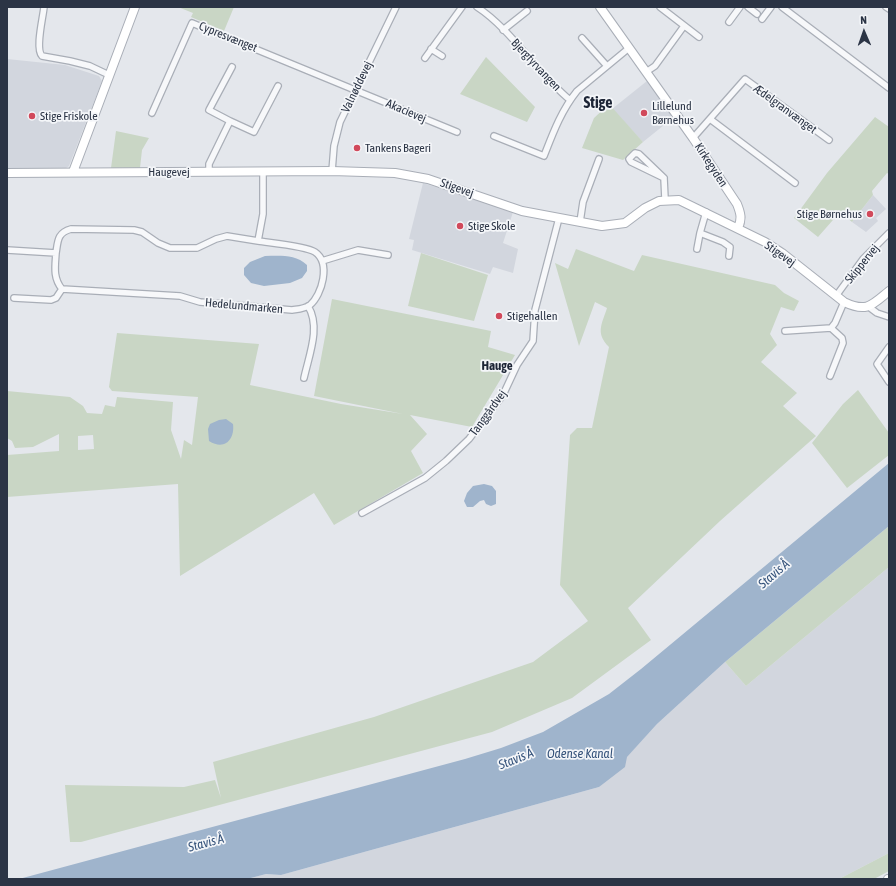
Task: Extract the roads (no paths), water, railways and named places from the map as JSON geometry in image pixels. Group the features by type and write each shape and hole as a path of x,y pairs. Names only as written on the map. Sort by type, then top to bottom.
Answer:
{"street":[{"path":"44,7 38,47 39,54 46,58 70,61 90,66 109,75"},
{"path":"73,172 135,7"},
{"name":"Valnøddevej","path":"332,171 334,146 340,122 396,7"},
{"path":"425,58 462,7"},
{"name":"Bjergfyrvangen","path":"477,7 503,30 546,78 570,100"},
{"name":"Kirkegyden","path":"600,7 693,138 739,208 741,220 738,228"},
{"path":"660,7 699,37"},
{"path":"729,22 740,7"},
{"path":"748,7 757,14"},
{"path":"762,19 771,7"},
{"path":"782,7 889,88"},
{"name":"Bjergfyrvangen","path":"503,30 527,11"},
{"name":"Cypresvænget","path":"152,113 192,23 355,89"},
{"path":"646,72 655,66 684,26"},
{"path":"582,38 608,66"},
{"name":"Bjergfyrvangen","path":"494,136 544,156 556,125 570,100 577,91 629,48"},
{"path":"431,49 442,56"},
{"path":"232,67 209,110 254,132 278,86"},
{"name":"Ædelgranvænget","path":"693,138 745,79 829,140"},
{"name":"Akacievej","path":"355,89 457,132"},
{"path":"710,119 795,183"},
{"path":"209,172 209,164 230,121"},
{"path":"664,178 631,162 630,159 635,153 639,154 664,178 665,199"},
{"path":"580,222 583,202 599,159"},
{"name":"Haugevej","path":"7,173 332,171"},
{"name":"Stigevej","path":"332,171 395,173 422,177 522,211 602,226 617,226 625,223 653,203 665,199 679,200 738,228 782,253 844,302 858,308 869,307 877,313 889,317"},
{"path":"258,241 262,214 263,172"},
{"path":"697,249 706,212"},
{"name":"Tanggårdvej","path":"362,513 425,478 446,461 470,439 503,395 518,365 533,341 535,310 559,218"},
{"path":"14,298 51,300 56,298 62,289 56,282 55,276 56,253 59,236 64,231 71,229 134,230 142,232 158,243 170,248 197,248 216,238 227,236 314,251 322,261 323,270 320,286 309,305 315,324 304,378"},
{"path":"700,233 723,242 730,247 729,256"},
{"name":"Skippervej","path":"836,296 863,259 889,233"},
{"path":"7,250 56,253"},
{"path":"322,261 356,251 388,254"},
{"name":"Hedelundmarken","path":"62,289 186,297 200,302 292,310 309,305"},
{"path":"869,307 889,291"},
{"path":"156,302 157,295"},
{"path":"831,328 835,323 844,302"},
{"path":"785,331 831,328 842,338 843,343 830,376"},
{"path":"889,347 877,364 889,382"}],"water":[{"path":"265,256 292,257 307,265 307,271 302,278 290,283 264,286 251,283 244,275 244,268 250,262"},
{"path":"226,419 233,424 231,439 220,445 209,441 208,429 210,424"},
{"name":"Odense Kanal","path":"889,463 889,526 725,662 657,724 627,757 625,767 599,787 281,875 266,874 247,879 19,879 465,759 501,748 543,732 609,694"},
{"path":"484,484 492,486 496,491 496,504 491,506 486,504 484,500 480,501 473,507 467,507 464,501 467,493 473,486"}],"place":[{"name":"Lillelund Børnehus","path":"644,113"},
{"name":"Stige Friskole","path":"32,116"},
{"name":"Tankens Bageri","path":"357,148"},
{"name":"Stige Børnehus","path":"870,214"},
{"name":"Stige Skole","path":"460,226"},
{"name":"Stigehallen","path":"499,316"}],"district":[{"name":"Stige","path":"598,103"},
{"name":"Hauge","path":"497,366"}],"water label":[{"name":"Stavis Å","path":"774,574"},
{"name":"Stavis Å","path":"516,759"},
{"name":"Stavis Å","path":"206,843"}]}
